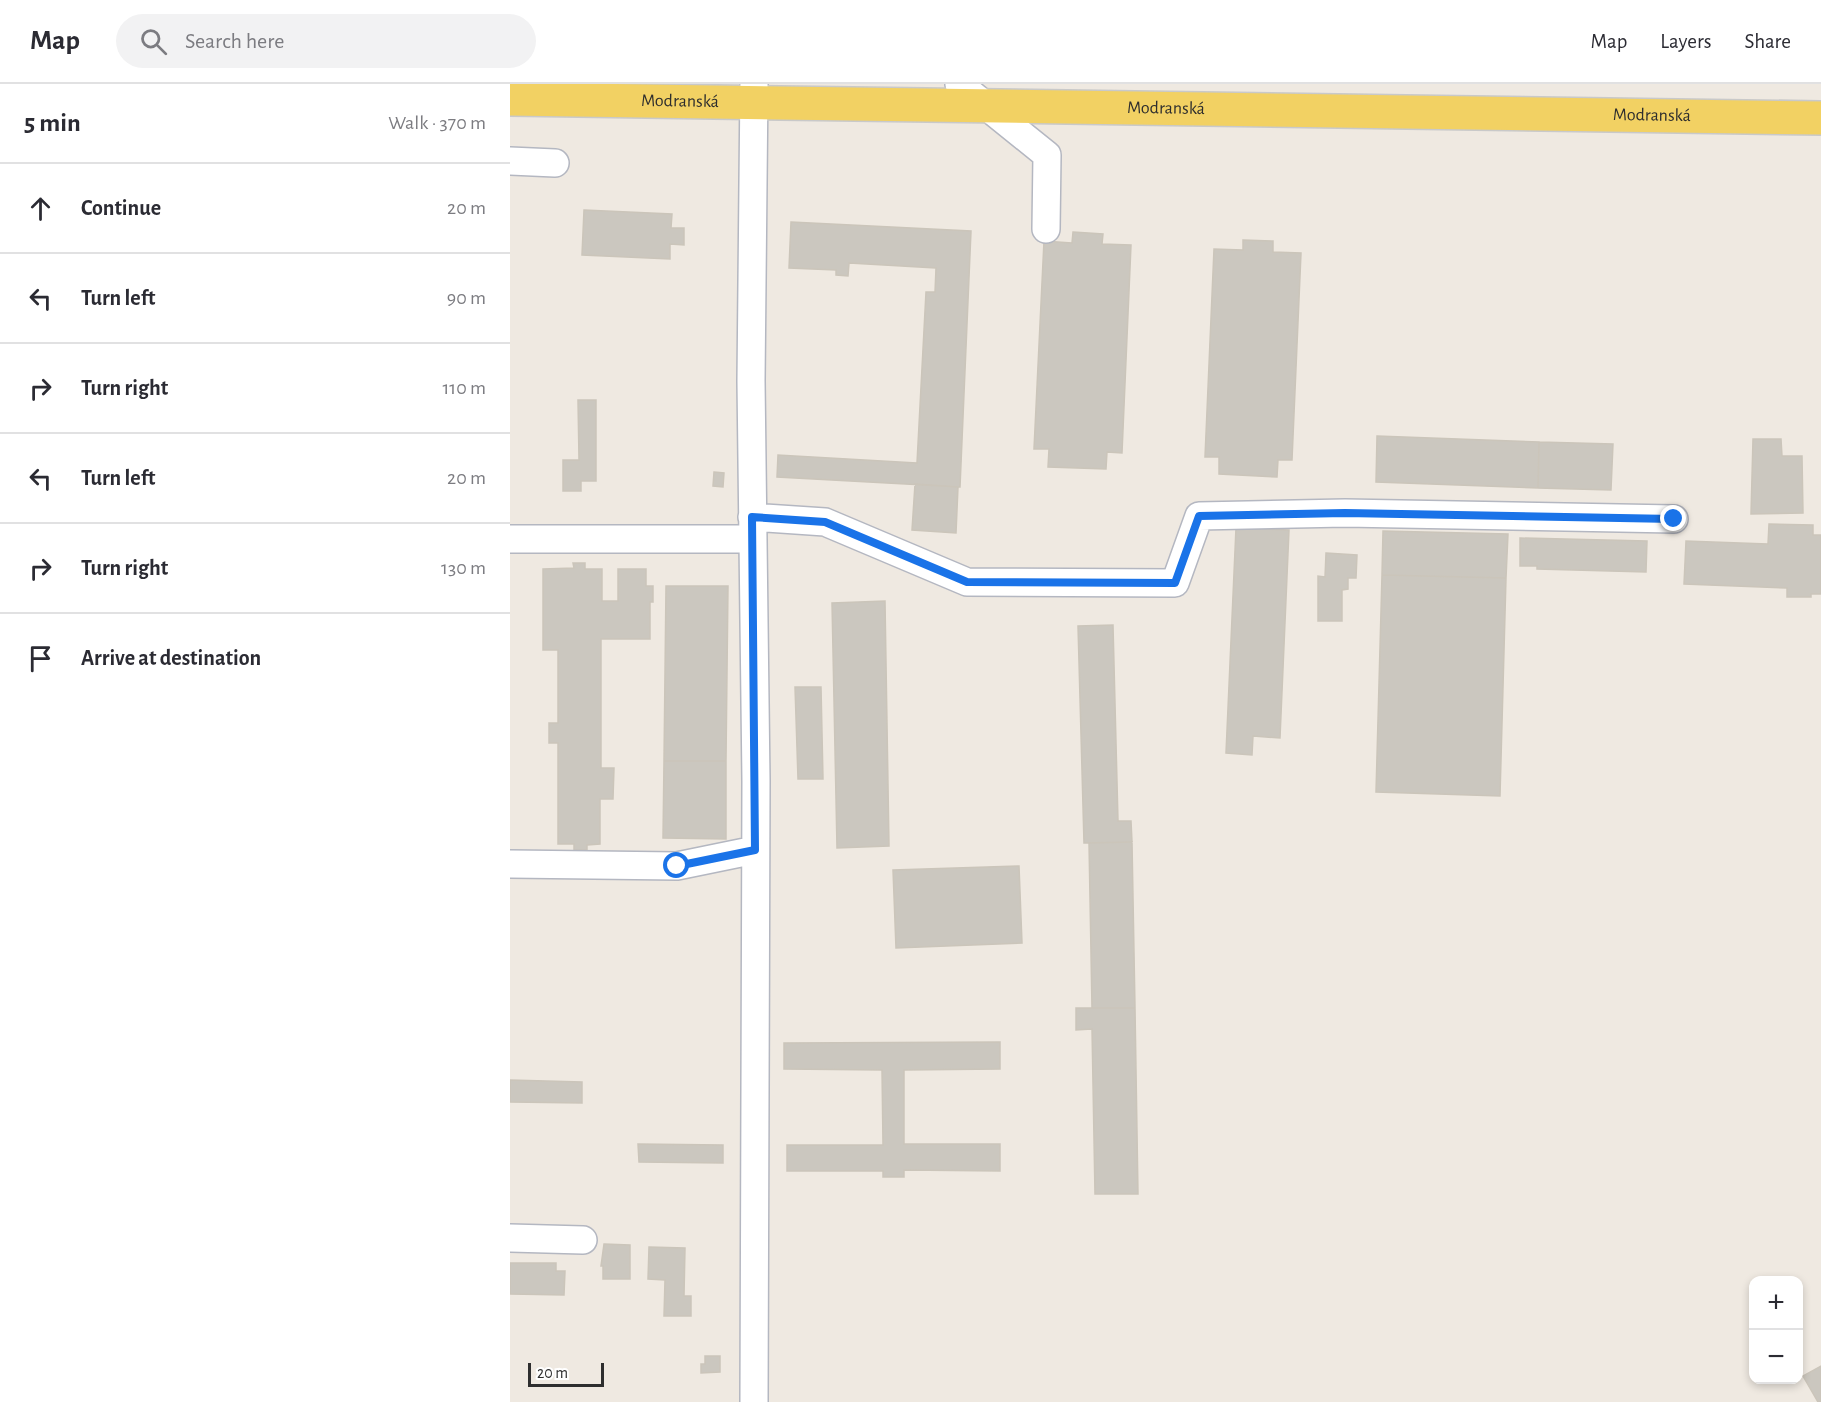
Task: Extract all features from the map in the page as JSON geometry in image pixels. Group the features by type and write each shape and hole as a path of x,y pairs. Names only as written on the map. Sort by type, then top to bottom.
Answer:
{"main road":[{"name":"Modranská","path":"510,99 753,93 985,106 1821,118"}],"lane":[{"path":"959,84 1047,155 1046,229"},
{"path":"753,93 754,1402"},
{"path":"510,161 555,163"},
{"path":"510,539 753,528 825,522 967,582 1175,583 1199,516 1345,513 1674,519"},
{"path":"510,864 677,866 755,850"},
{"path":"510,1238 583,1240"}],"building":[{"path":"584,210 672,214 671,228 684,228 684,245 670,244 670,259 582,255"},
{"path":"791,222 971,231 960,487 777,477 778,455 917,463 926,292 935,292 936,268 849,263 848,276 836,275 836,270 789,268"},
{"path":"1073,232 1103,234 1102,244 1131,245 1122,453 1107,452 1106,469 1048,467 1049,449 1034,449 1044,241 1072,243"},
{"path":"1243,240 1273,241 1273,252 1301,253 1292,460 1278,460 1277,477 1219,474 1219,457 1205,457 1214,249 1243,250"},
{"path":"578,400 596,400 596,481 581,481 581,491 563,491 563,460 579,460"},
{"path":"1377,436 1539,442 1538,488 1376,482"},
{"path":"1753,439 1781,439 1782,456 1802,456 1803,513 1751,514"},
{"path":"1539,442 1613,444 1611,490 1538,488"},
{"path":"714,472 724,473 723,487 713,486"},
{"path":"915,484 958,487 956,533 912,530"},
{"path":"1769,524 1813,525 1813,535 1821,535 1821,594 1811,594 1811,597 1787,597 1787,588 1684,584 1686,541 1768,544"},
{"path":"1236,528 1289,530 1280,738 1253,736 1252,755 1226,753"},
{"path":"1383,531 1508,534 1506,578 1382,575"},
{"path":"1520,538 1647,541 1646,572 1537,569 1537,566 1520,566"},
{"path":"1326,553 1357,555 1356,578 1348,578 1348,589 1342,590 1342,621 1318,621 1318,576 1325,577"},
{"path":"573,563 585,563 585,569 602,569 602,601 618,601 618,569 646,569 646,586 653,586 653,602 650,602 650,639 601,639 601,768 614,768 613,799 600,799 600,844 587,845 587,850 574,850 574,844 558,844 558,743 549,743 549,723 558,723 558,650 543,650 543,569 574,568"},
{"path":"1382,575 1506,578 1500,796 1376,792"},
{"path":"666,586 728,586 726,761 664,761"},
{"path":"885,601 889,846 837,848 832,603"},
{"path":"1113,625 1118,821 1131,821 1132,842 1084,843 1078,626"},
{"path":"795,687 821,687 823,779 798,779"},
{"path":"664,761 726,761 726,839 663,838"},
{"path":"1132,842 1135,1008 1092,1008 1089,843"},
{"path":"1019,866 1022,943 896,948 893,870"},
{"path":"1076,1008 1135,1008 1138,1194 1095,1194 1092,1029 1076,1030"},
{"path":"1000,1042 1000,1069 904,1070 904,1144 1000,1144 1000,1171 904,1170 904,1177 883,1177 883,1171 787,1171 787,1145 883,1145 882,1070 784,1069 784,1043"},
{"path":"510,1080 582,1082 582,1103 510,1102"},
{"path":"638,1144 723,1145 723,1163 639,1162"},
{"path":"604,1244 630,1245 630,1279 603,1279 603,1266 601,1266"},
{"path":"649,1247 685,1248 684,1296 691,1296 691,1316 664,1316 665,1280 648,1279"},
{"path":"510,1263 556,1263 556,1271 565,1271 564,1295 510,1294"},
{"path":"705,1356 720,1356 720,1372 701,1373 701,1364 705,1364"},
{"path":"1821,1366 1821,1402 1818,1402 1803,1376"}],"route":[{"path":"677,866 755,850 752,517 825,522 967,582 1175,583 1199,516 1345,513 1674,519"}]}
